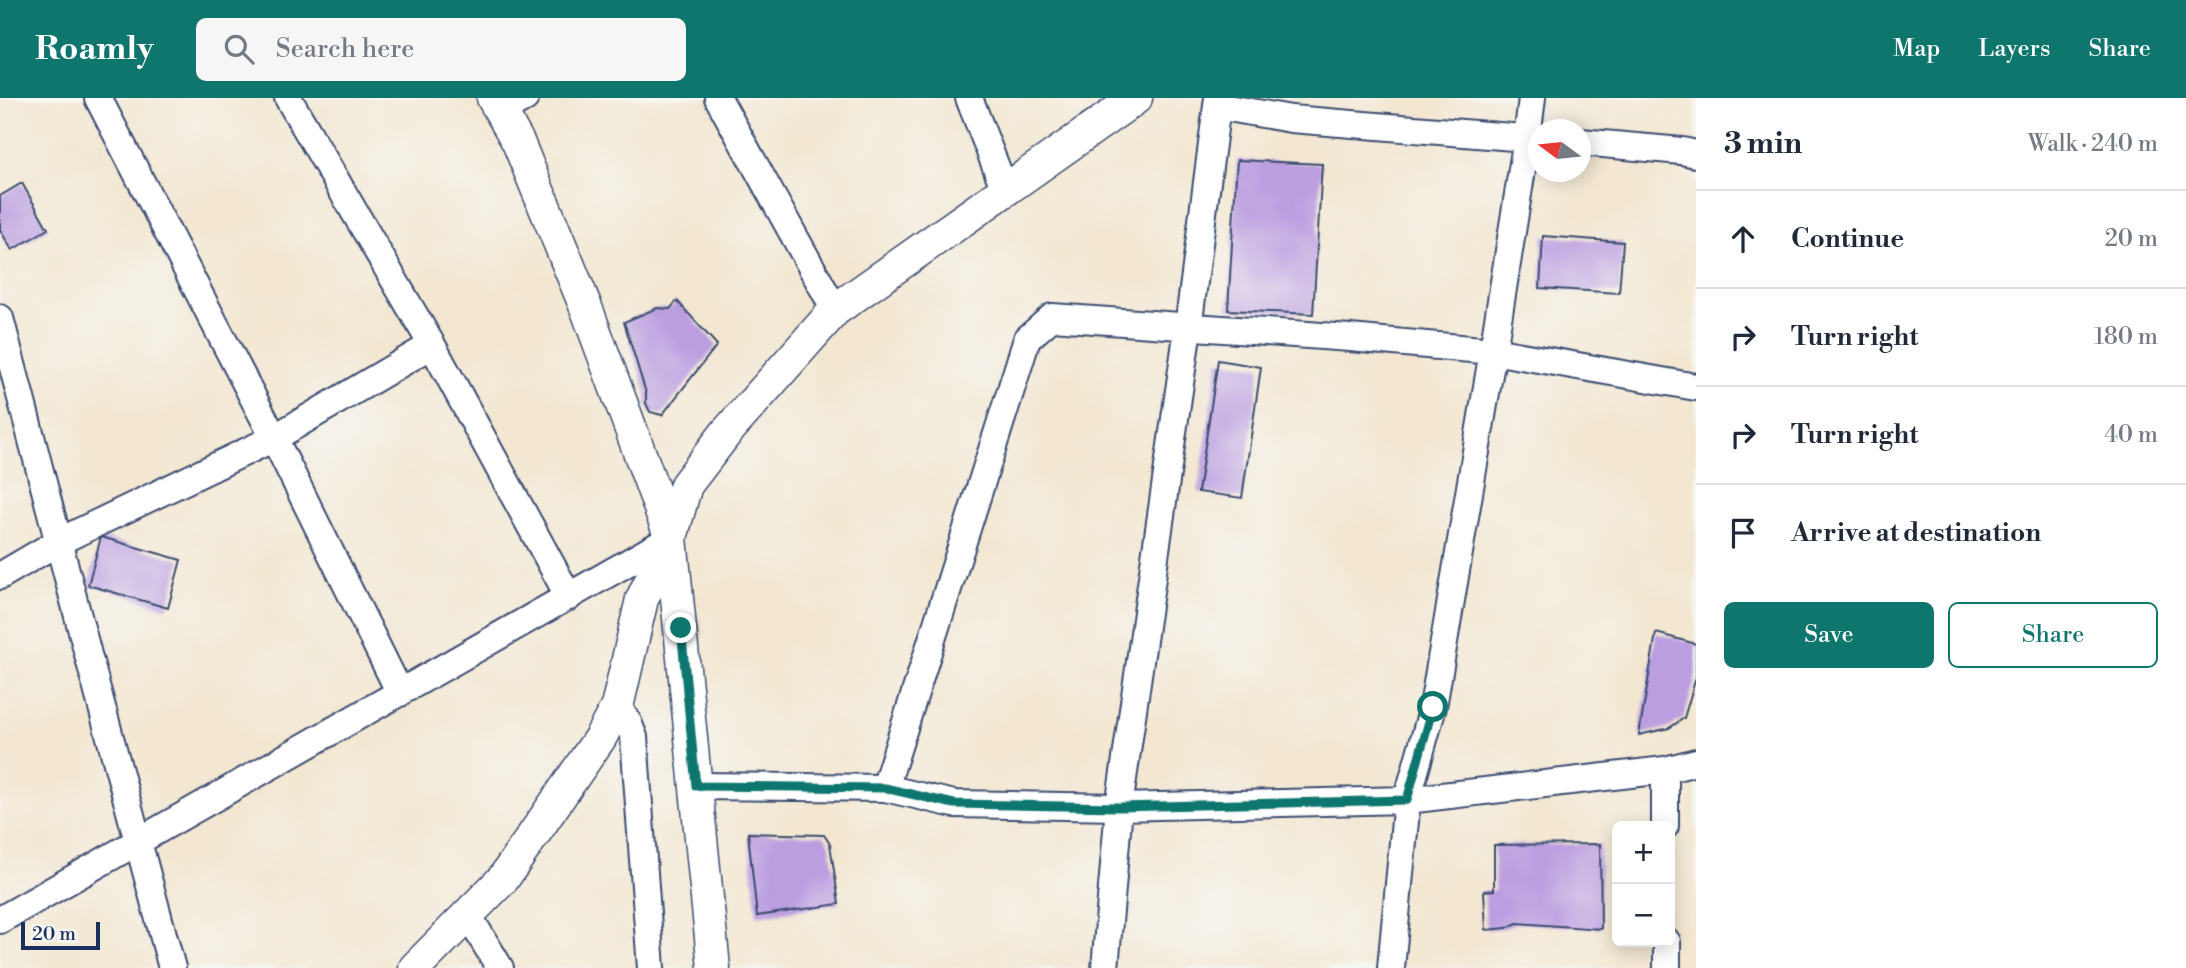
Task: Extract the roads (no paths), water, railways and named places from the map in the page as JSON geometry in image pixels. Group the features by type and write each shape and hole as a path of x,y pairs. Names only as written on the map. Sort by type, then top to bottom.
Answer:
{"street":[{"path":"98,98 274,438 400,693"},
{"path":"288,98 432,345 569,597"},
{"path":"718,98 835,310"},
{"path":"969,98 1006,190"},
{"path":"415,968 503,879 600,738 617,707 642,599 671,538 686,485 726,433 835,310 1136,98"},
{"path":"1532,98 1533,119"},
{"path":"1105,968 1119,807 1188,328 1217,102 1291,119 1528,139"},
{"path":"507,103 518,142 587,310 671,538 714,968"},
{"path":"1591,143 1682,150 1696,154"},
{"path":"1391,968 1407,800 1433,707 1493,351 1528,166"},
{"path":"885,788 1027,339 1052,317 1493,351 1696,387"},
{"path":"0,318 172,968"},
{"path":"0,576 58,542 274,438 432,345"},
{"path":"0,920 671,538"},
{"path":"617,707 628,722 634,737 651,968"},
{"path":"696,786 885,788 954,804 1119,807 1407,800 1665,770 1696,762"},
{"path":"1665,770 1665,821"},
{"path":"467,915 500,968"},
{"path":"1667,947 1667,968"}]}
